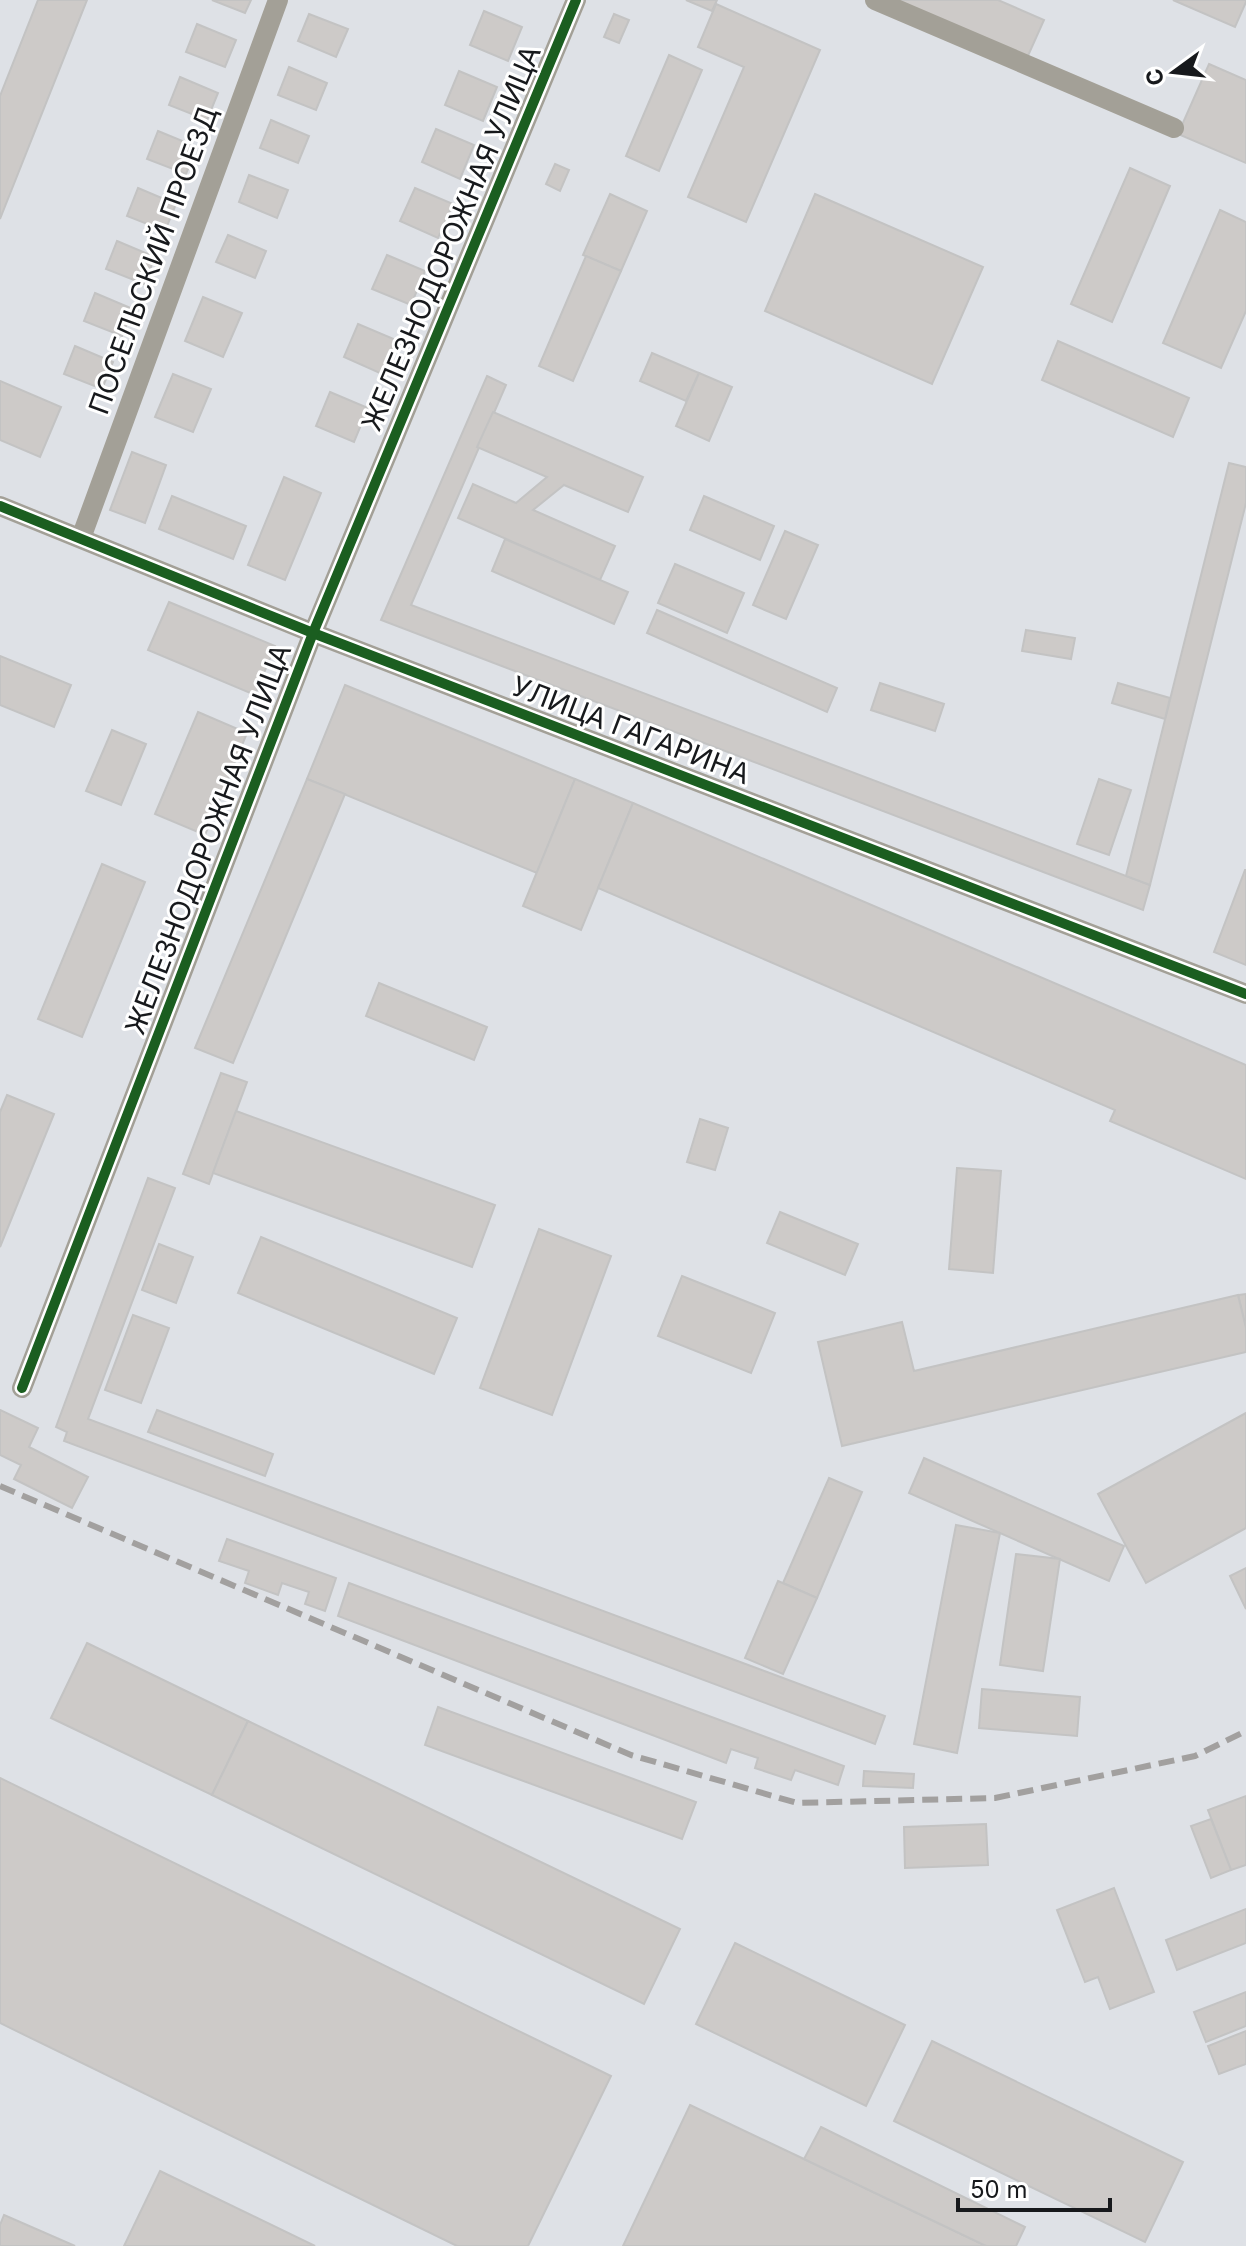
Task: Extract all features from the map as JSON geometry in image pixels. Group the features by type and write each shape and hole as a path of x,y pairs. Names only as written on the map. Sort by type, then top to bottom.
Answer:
{"street":[{"name":"ПОСЕЛЬСКИЙ ПРОЕЗД","path":"81,538 278,0"},
{"name":"ЖЕЛЕЗНОДОРОЖНАЯ УЛИЦА","path":"22,1388 313,633 576,0"},
{"path":"875,0 1174,128"},
{"name":"УЛИЦА ГАГАРИНА","path":"0,506 313,633 1246,994"}],"building":[{"path":"38,0 87,0 0,219 0,96"},
{"path":"212,0 251,0 245,13"},
{"path":"686,0 717,0 712,11"},
{"path":"896,0 998,0 1044,20 1027,58"},
{"path":"1173,0 1246,0 1246,2 1235,27"},
{"path":"716,4 820,50 746,222 688,197 744,67 698,47"},
{"path":"484,11 522,27 508,61 470,45"},
{"path":"309,14 348,29 336,57 298,41"},
{"path":"614,14 629,20 619,43 604,37"},
{"path":"197,24 236,40 225,67 186,52"},
{"path":"669,55 702,70 659,171 626,156"},
{"path":"1209,64 1246,80 1246,163 1178,134"},
{"path":"289,67 327,83 316,110 278,95"},
{"path":"459,71 497,87 483,121 445,105"},
{"path":"180,77 218,93 207,120 169,105"},
{"path":"271,120 309,136 298,163 260,148"},
{"path":"436,129 474,145 460,179 422,162"},
{"path":"158,131 197,147 186,174 147,159"},
{"path":"555,164 569,170 560,191 546,184"},
{"path":"1130,168 1170,186 1112,322 1071,304"},
{"path":"249,175 288,190 277,218 239,202"},
{"path":"138,188 176,204 165,231 127,216"},
{"path":"415,188 453,204 438,238 400,221"},
{"path":"610,194 647,211 621,271 583,255"},
{"path":"815,194 983,267 932,384 765,311"},
{"path":"1220,210 1246,222 1246,311 1221,368 1163,343"},
{"path":"228,235 266,251 255,278 216,262"},
{"path":"117,241 155,257 144,284 106,269"},
{"path":"387,255 425,271 411,305 372,289"},
{"path":"586,256 621,271 573,381 539,366"},
{"path":"95,293 133,309 122,336 84,321"},
{"path":"203,297 242,313 223,357 185,341"},
{"path":"358,324 396,340 382,374 344,357"},
{"path":"1058,341 1189,398 1173,437 1042,380"},
{"path":"75,346 113,362 102,389 64,374"},
{"path":"652,353 699,373 686,401 640,381"},
{"path":"699,373 732,387 709,441 676,426"},
{"path":"173,374 211,389 193,432 155,417"},
{"path":"487,376 506,385 411,605 1150,885 1143,910 381,620"},
{"path":"0,381 61,407 40,457 0,440"},
{"path":"330,392 368,408 354,442 316,426"},
{"path":"493,412 643,477 628,512 564,485 533,510 615,546 600,580 458,518 473,484 516,503 547,477 477,447"},
{"path":"132,452 166,465 145,523 110,510"},
{"path":"1229,463 1246,467 1246,503 1150,885 1126,876"},
{"path":"284,477 321,493 285,580 248,565"},
{"path":"172,496 246,526 233,559 159,529"},
{"path":"704,496 774,526 760,560 690,530"},
{"path":"785,531 818,545 786,619 753,605"},
{"path":"505,539 628,592 614,624 492,571"},
{"path":"675,564 744,593 727,633 658,603"},
{"path":"169,602 275,646 255,695 148,650"},
{"path":"657,610 837,688 827,712 647,633"},
{"path":"1026,630 1075,638 1071,659 1022,651"},
{"path":"0,656 71,685 54,727 0,705"},
{"path":"880,683 944,704 935,731 871,710"},
{"path":"1118,683 1170,698 1165,719 1112,703"},
{"path":"345,685 575,779 537,873 307,779"},
{"path":"198,712 247,733 205,835 155,814"},
{"path":"112,730 146,744 121,805 86,791"},
{"path":"307,779 345,794 233,1063 195,1048"},
{"path":"575,779 633,803 581,930 523,906"},
{"path":"1099,779 1131,790 1109,855 1077,844"},
{"path":"633,803 1246,1065 1246,1179 1110,1121 1115,1110 598,888"},
{"path":"102,864 145,882 82,1037 38,1019"},
{"path":"1246,870 1246,965 1214,952"},
{"path":"379,983 487,1027 474,1060 366,1016"},
{"path":"221,1073 247,1082 209,1184 183,1174"},
{"path":"7,1095 54,1114 0,1247 0,1112"},
{"path":"236,1111 495,1205 472,1267 213,1173"},
{"path":"700,1119 728,1128 715,1170 687,1162"},
{"path":"957,1168 1001,1171 993,1273 949,1269"},
{"path":"148,1178 175,1188 88,1419 885,1716 875,1744 64,1441 67,1432 56,1427"},
{"path":"780,1212 858,1244 845,1275 767,1243"},
{"path":"539,1229 611,1256 552,1415 480,1388"},
{"path":"261,1237 457,1318 434,1374 238,1293"},
{"path":"159,1244 193,1257 176,1303 142,1290"},
{"path":"682,1276 775,1313 751,1373 658,1336"},
{"path":"1246,1294 1246,1328 1238,1295"},
{"path":"1238,1295 1246,1328 1246,1352 842,1446 818,1342 902,1322 914,1371"},
{"path":"133,1315 169,1328 141,1403 105,1390"},
{"path":"0,1410 38,1428 29,1447 88,1477 72,1508 14,1479 21,1465 0,1455"},
{"path":"157,1410 273,1454 265,1476 148,1432"},
{"path":"1246,1413 1246,1528 1146,1583 1098,1494"},
{"path":"924,1458 1124,1546 1109,1581 909,1493"},
{"path":"829,1478 862,1492 817,1598 783,1583"},
{"path":"956,1525 1000,1533 957,1753 914,1744"},
{"path":"227,1539 336,1578 325,1611 305,1604 309,1592 282,1583 278,1595 245,1583 249,1571 219,1561"},
{"path":"1016,1554 1060,1559 1043,1671 1000,1665"},
{"path":"1246,1568 1246,1609 1230,1576"},
{"path":"778,1581 817,1598 783,1674 745,1658"},
{"path":"349,1583 844,1766 838,1785 795,1770 791,1780 755,1768 758,1758 731,1749 726,1763 338,1616"},
{"path":"87,1643 248,1721 212,1795 51,1718"},
{"path":"982,1689 1080,1697 1077,1736 979,1728"},
{"path":"438,1707 696,1802 682,1839 425,1745"},
{"path":"248,1721 680,1929 644,2004 212,1795"},
{"path":"864,1771 914,1774 913,1788 863,1786"},
{"path":"0,1778 611,2076 528,2246 457,2246 0,2023"},
{"path":"1246,1796 1246,1865 1231,1870 1208,1810"},
{"path":"1211,1819 1231,1870 1211,1878 1191,1826"},
{"path":"986,1824 988,1865 905,1868 904,1827"},
{"path":"1114,1888 1154,1992 1110,2009 1098,1977 1085,1982 1057,1910"},
{"path":"1246,1909 1246,1943 1177,1970 1166,1940"},
{"path":"735,1943 905,2025 866,2106 696,2024"},
{"path":"1246,1992 1246,2026 1206,2042 1194,2012"},
{"path":"1246,2031 1246,2064 1219,2074 1208,2046"},
{"path":"932,2041 1183,2162 1145,2242 894,2121"},
{"path":"690,2105 804,2159 986,2246 623,2246"},
{"path":"821,2127 1025,2227 1016,2246 986,2246 804,2159"},
{"path":"160,2171 315,2246 124,2246"},
{"path":"4,2215 75,2246 0,2246 0,2225"}],"railway":[{"path":"0,1486 631,1755 797,1803 995,1798 1195,1756 1246,1731"}],"cycle path":[{"path":"22,1388 313,633 576,0"},
{"path":"0,506 313,633 1246,994"}]}
